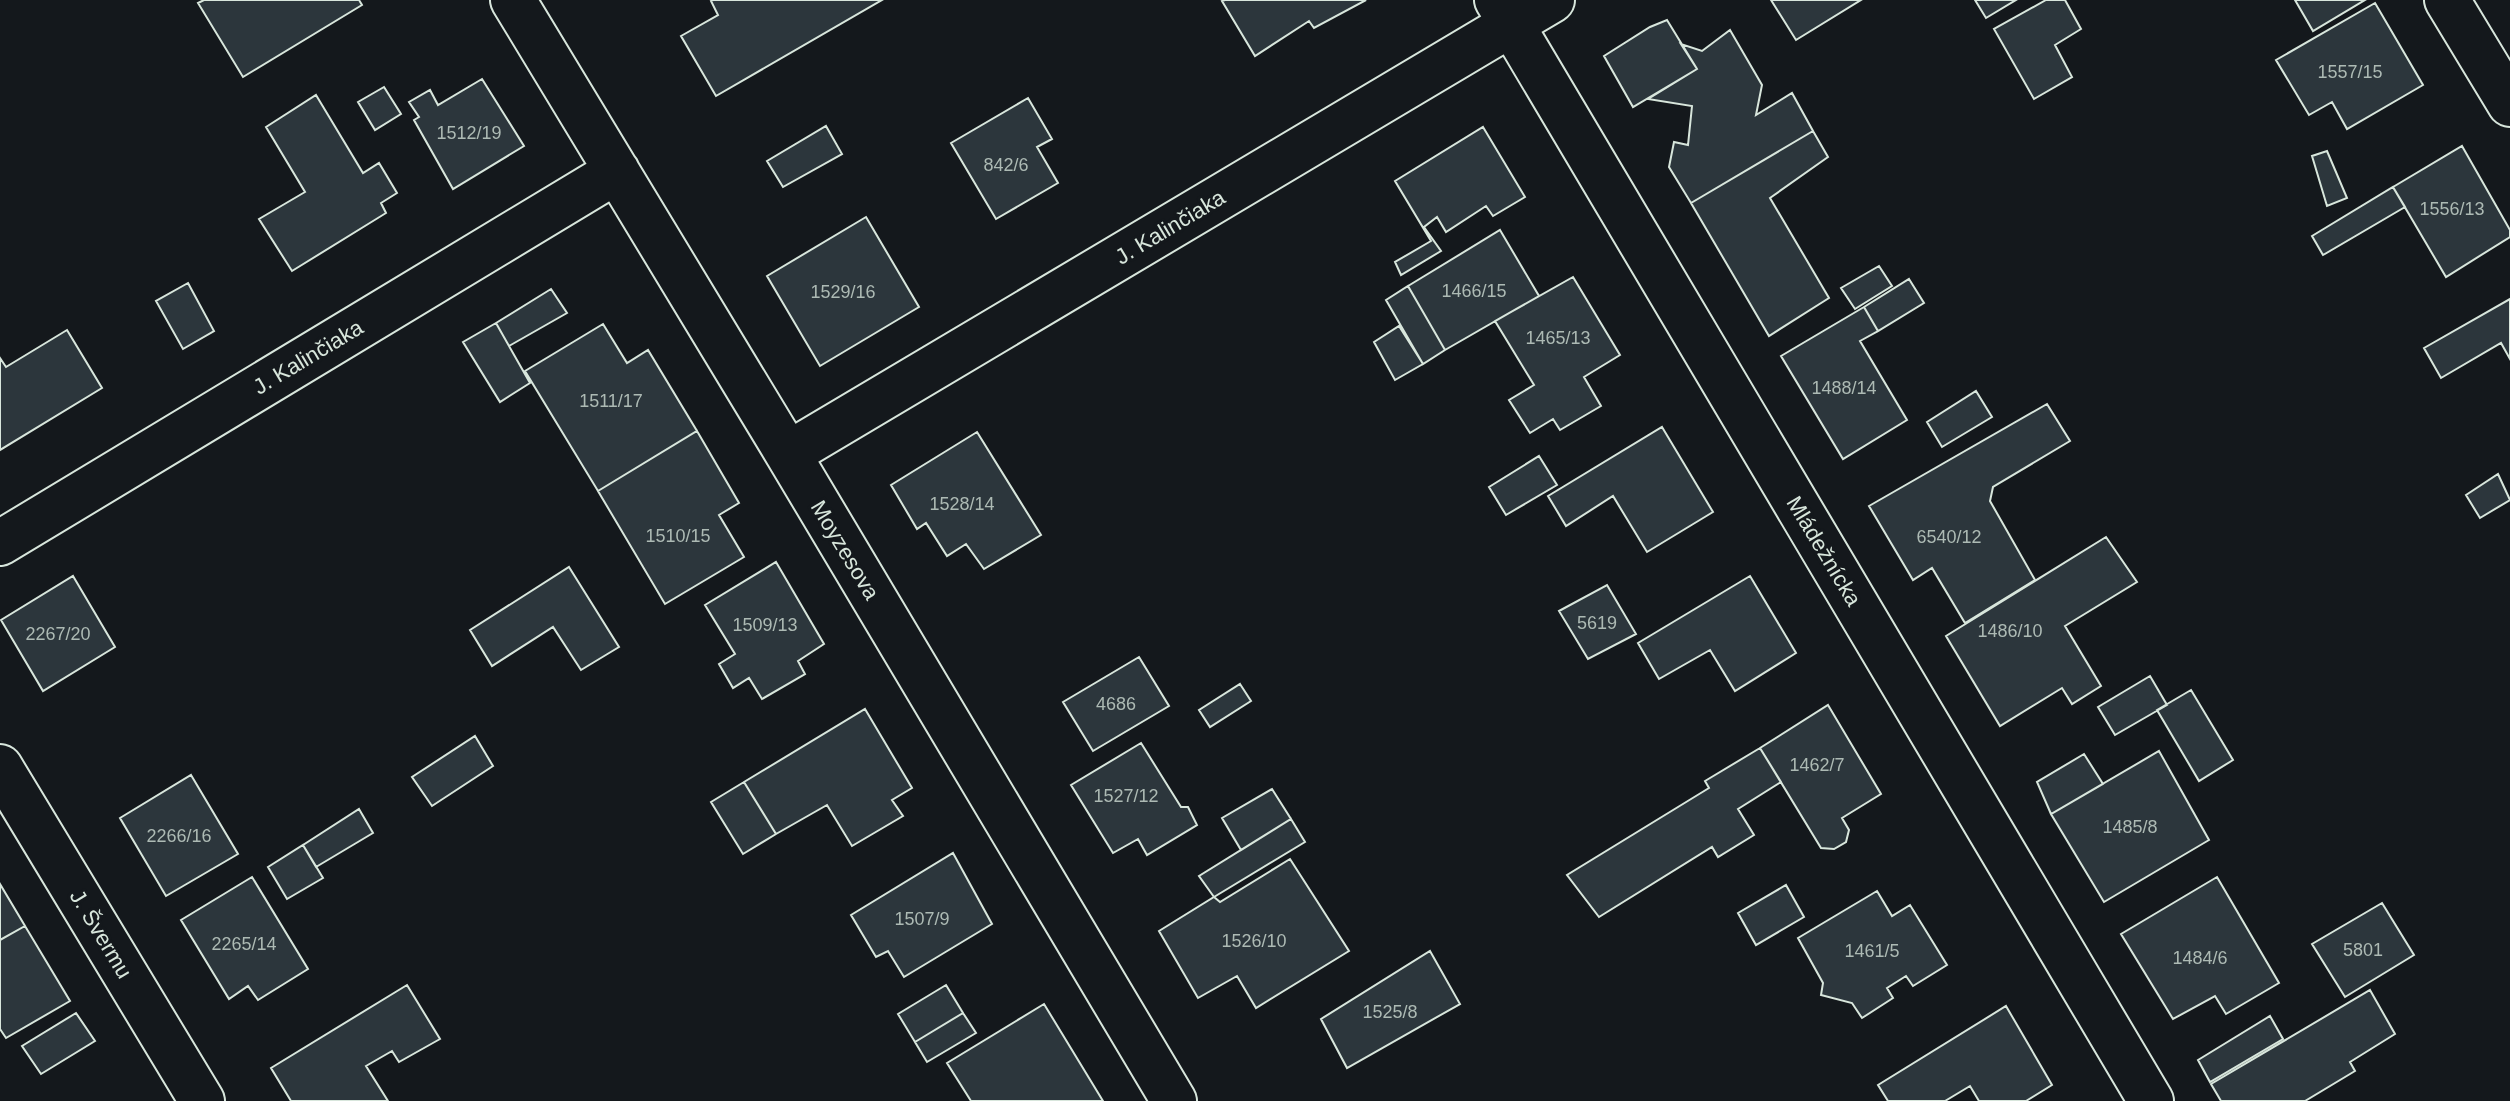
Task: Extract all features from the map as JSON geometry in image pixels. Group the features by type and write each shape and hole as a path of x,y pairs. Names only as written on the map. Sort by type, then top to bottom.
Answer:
{"street":[{"name":"Moyzesova","path":"513,0 1174,1101"},
{"name":"J. Kalinčiaka","path":"788,454 1504,12 1552,0"},
{"path":"2447,0 2510,104"},
{"name":"Mládežnícka","path":"1504,12 2151,1101"},
{"name":"J. Kalinčiaka","path":"0,543 617,171"},
{"name":"J. Švermu","path":"0,767 202,1101"}],"building":[{"path":"204,0 359,0 362,5 243,77 198,3"},
{"path":"713,0 882,0 716,96 681,36 718,15"},
{"path":"1366,0 1314,28 1309,21 1255,56 1222,1"},
{"path":"1771,0 1861,0 1796,40"},
{"path":"1975,0 2016,0 1986,18"},
{"path":"2046,0 2065,0 2081,29 2055,45 2072,77 2034,99 1994,29"},
{"path":"2295,0 2365,0 2313,31"},
{"path":"2375,3 2423,85 2347,129 2332,102 2309,115 2276,60"},
{"path":"1667,20 1697,69 1633,107 1604,56"},
{"path":"1730,30 1762,85 1756,115 1792,93 1813,131 1691,203 1669,167 1674,142 1688,145 1692,106 1648,99 1697,69 1681,44 1702,51"},
{"path":"482,79 524,146 453,189 414,120 419,117 409,102 430,90 438,105"},
{"path":"384,87 401,114 375,130 358,102"},
{"path":"316,95 363,173 379,163 397,193 381,203 386,213 292,271 259,219 305,192 266,127"},
{"path":"1028,98 1052,139 1037,147 1058,183 996,219 951,143"},
{"path":"826,126 842,154 783,187 767,161"},
{"path":"1483,127 1525,197 1493,216 1486,206 1446,232 1437,217 1424,227 1441,251 1401,275 1395,262 1431,241 1395,181"},
{"path":"1813,131 1828,157 1770,198 1829,298 1769,336 1691,203"},
{"path":"2462,146 2510,230 2510,237 2446,277 2393,187"},
{"path":"2327,151 2347,198 2327,206 2312,156"},
{"path":"2393,187 2405,207 2323,255 2312,236"},
{"path":"866,217 919,307 820,366 767,276"},
{"path":"1500,230 1539,296 1445,350 1408,286"},
{"path":"1879,266 1892,286 1855,309 1841,288"},
{"path":"1573,277 1620,355 1584,377 1601,406 1560,430 1553,419 1530,433 1509,400 1534,385 1495,321"},
{"path":"1909,279 1924,303 1878,331 1864,307"},
{"path":"188,283 214,331 183,349 156,301"},
{"path":"1408,286 1445,350 1423,364 1386,300"},
{"path":"551,289 567,313 509,346 496,323"},
{"path":"2510,299 2510,359 2501,343 2441,378 2424,348"},
{"path":"1864,307 1878,331 1860,341 1907,420 1843,459 1781,356"},
{"path":"496,323 530,383 500,402 463,342"},
{"path":"603,324 627,363 648,350 697,431 598,491 525,371"},
{"path":"1399,326 1423,364 1395,380 1374,342"},
{"path":"67,330 102,388 0,450 0,358 6,367"},
{"path":"1976,391 1992,417 1942,447 1927,422"},
{"path":"2047,404 2070,441 1993,487 1990,501 2035,580 1965,623 1932,568 1913,580 1869,506"},
{"path":"1662,427 1713,512 1647,552 1613,496 1566,526 1548,496"},
{"path":"697,431 739,503 719,515 744,557 665,604 598,491"},
{"path":"977,432 1041,535 984,569 966,544 947,556 926,523 917,529 891,485"},
{"path":"1539,456 1557,485 1506,515 1489,487"},
{"path":"2498,474 2510,500 2480,518 2466,495"},
{"path":"2106,537 2137,582 2065,626 2101,686 2072,704 2062,688 2000,726 1946,636"},
{"path":"776,562 824,644 798,661 805,674 762,699 749,678 733,688 719,664 735,654 705,605"},
{"path":"569,567 619,647 581,670 553,627 492,666 470,630"},
{"path":"73,576 115,647 43,691 1,620"},
{"path":"1750,576 1796,653 1735,691 1710,650 1659,679 1638,643"},
{"path":"1607,585 1636,634 1588,659 1559,611"},
{"path":"1139,657 1169,706 1093,751 1063,702"},
{"path":"2150,676 2167,705 2115,735 2098,707"},
{"path":"1240,684 1251,701 1210,727 1199,710"},
{"path":"2191,690 2233,760 2199,781 2157,710"},
{"path":"1828,705 1881,794 1842,818 1849,830 1846,842 1834,849 1821,848 1760,748"},
{"path":"865,709 912,788 892,800 903,816 852,846 827,805 776,834 744,782"},
{"path":"475,736 493,766 432,806 412,777"},
{"path":"1141,743 1181,807 1188,807 1197,825 1147,855 1138,839 1113,853 1071,785"},
{"path":"1760,748 1781,782 1738,809 1754,835 1718,857 1712,847 1599,917 1567,875 1709,788 1705,781"},
{"path":"2159,751 2209,840 2104,902 2051,814"},
{"path":"2084,754 2103,784 2051,814 2037,782"},
{"path":"191,775 238,854 166,896 120,818"},
{"path":"744,782 776,834 743,854 711,802"},
{"path":"1272,789 1291,819 1241,850 1222,818"},
{"path":"359,809 373,833 316,867 303,845"},
{"path":"1291,819 1305,842 1214,897 1199,876"},
{"path":"303,845 323,878 287,899 268,867"},
{"path":"953,853 992,924 904,977 888,951 876,957 851,915"},
{"path":"1290,859 1349,951 1256,1008 1237,976 1198,998 1159,931 1214,897 1220,902"},
{"path":"252,877 308,969 258,1000 248,986 229,999 181,920"},
{"path":"2217,877 2279,983 2226,1014 2215,996 2173,1019 2121,934"},
{"path":"0,884 25,926 0,940"},
{"path":"1786,885 1804,917 1756,945 1738,913"},
{"path":"1877,891 1892,916 1910,905 1947,965 1913,986 1906,976 1887,988 1893,998 1862,1018 1852,1003 1821,995 1823,983 1798,938"},
{"path":"2382,903 2414,955 2345,997 2312,944"},
{"path":"25,926 70,1001 6,1038 0,1029 0,940"},
{"path":"1430,951 1460,1004 1347,1068 1321,1019"},
{"path":"407,985 440,1039 399,1062 392,1051 366,1066 388,1101 291,1101 271,1068"},
{"path":"946,985 963,1013 915,1042 898,1014"},
{"path":"2370,990 2395,1034 2350,1062 2355,1071 2305,1101 2221,1101 2211,1084"},
{"path":"1044,1004 1103,1101 971,1101 947,1063"},
{"path":"2006,1006 2052,1085 2026,1101 1979,1101 1970,1086 1945,1101 1888,1101 1878,1085"},
{"path":"76,1013 95,1041 41,1074 22,1046"},
{"path":"963,1013 976,1033 927,1062 915,1042"},
{"path":"2270,1016 2283,1039 2210,1082 2198,1060"}]}
